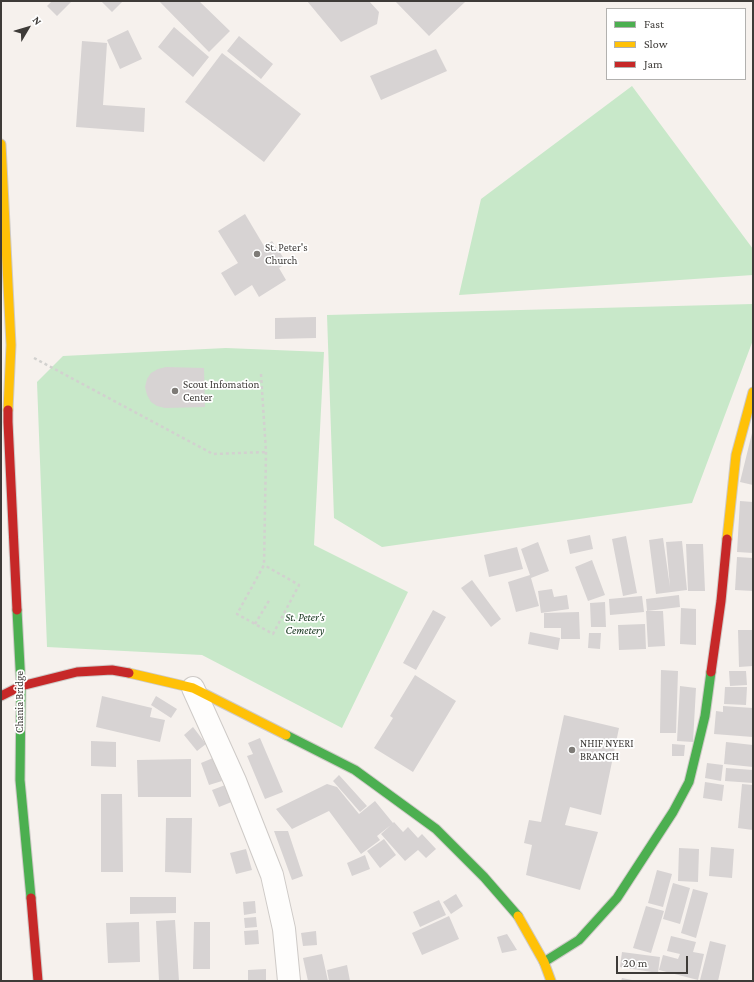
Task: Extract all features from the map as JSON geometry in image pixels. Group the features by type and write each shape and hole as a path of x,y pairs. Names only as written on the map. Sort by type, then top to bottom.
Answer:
{"street":[{"name":"Chania Bridge","path":"1,144 11,346 8,422 21,686 20,780 38,981"},
{"name":"Chania Bridge","path":"1,380 8,422"},
{"path":"544,962 579,940 617,898 673,812 689,782 705,716 721,601 736,455 753,392"},
{"path":"1,696 21,686 77,672 112,670 149,677 193,688 355,770 436,829 484,877 518,916 544,962 550,981"},
{"path":"193,688 235,781 272,875 284,929 289,981"}],"path":[{"path":"11,346 213,454 266,452"},
{"path":"261,374 266,452 264,565 237,614 273,634 299,585 264,565"},
{"path":"255,624 270,599"}],"green space":[{"path":"632,86 753,249 753,275 459,295 481,199"},
{"path":"753,304 753,340 692,503 382,547 334,518 327,315"},
{"name":"St. Peter's Cemetery","path":"226,348 324,352 314,545 408,592 342,728 202,655 47,647 37,382 63,356"}],"building":[{"path":"52,1 72,1 57,16 47,6"},
{"path":"101,1 123,1 112,12"},
{"path":"159,1 199,1 230,31 209,52"},
{"path":"307,1 369,1 379,12 377,24 341,42"},
{"path":"395,1 464,1 465,2 429,36"},
{"path":"174,27 209,57 193,77 158,47"},
{"path":"128,30 142,59 120,69 107,40"},
{"path":"239,36 273,64 261,79 227,51"},
{"path":"82,41 107,43 103,105 145,108 144,132 76,127"},
{"path":"436,49 447,71 381,100 370,76"},
{"path":"222,53 301,114 264,162 185,102"},
{"name":"St. Peter's Church","path":"245,214 264,246 272,241 287,263 279,268 286,280 259,297 252,285 235,296 221,273 238,263 218,231"},
{"path":"316,317 316,338 275,339 275,318"},
{"name":"Scout Infomation Center","path":"166,367 204,368 205,407 165,408 157,406 151,402 145,387 147,379 151,373"},
{"path":"753,429 753,485 740,482"},
{"path":"740,501 753,502 753,553 737,552"},
{"path":"590,535 593,549 570,554 567,540"},
{"path":"626,536 637,593 623,596 612,539"},
{"path":"663,538 670,587 666,542 682,541 687,590 656,594 649,540"},
{"path":"538,542 549,571 531,578 539,606 516,612 508,582 530,575 521,549"},
{"path":"686,544 703,544 705,591 688,591"},
{"path":"517,547 523,569 489,577 484,555"},
{"path":"737,557 753,558 753,591 735,590"},
{"path":"592,560 605,595 588,601 575,567"},
{"path":"472,580 501,619 491,627 461,588"},
{"path":"552,589 554,597 567,595 569,609 541,613 538,591"},
{"path":"679,595 680,607 647,611 646,599"},
{"path":"642,596 644,612 610,615 609,599"},
{"path":"605,602 606,627 591,627 590,603"},
{"path":"681,608 696,609 696,645 680,644"},
{"path":"433,610 446,617 416,670 403,663"},
{"path":"646,611 663,611 665,646 648,647"},
{"path":"579,612 580,639 561,639 561,628 544,628 544,613"},
{"path":"645,624 646,649 619,650 618,625"},
{"path":"738,630 753,630 753,666 739,667"},
{"path":"530,632 560,638 558,650 528,644"},
{"path":"589,633 601,633 600,649 588,648"},
{"path":"661,670 678,671 676,733 660,733"},
{"path":"729,671 746,671 747,685 730,686"},
{"path":"415,675 456,701 413,772 374,748 393,718 390,716"},
{"path":"680,686 696,688 693,742 677,741"},
{"path":"725,687 747,687 746,705 724,704"},
{"path":"102,696 152,708 150,717 165,720 160,742 96,727"},
{"path":"156,696 177,709 171,718 151,705"},
{"path":"723,706 753,708 753,737 714,734 716,711 723,712"},
{"path":"564,715 619,728 601,815 570,807 565,825 598,832 580,890 526,875 532,845 524,843 529,820 541,822"},
{"path":"193,727 206,744 197,751 184,735"},
{"path":"260,738 283,792 265,799 247,756 253,754 248,743"},
{"path":"91,741 116,742 116,767 91,766"},
{"path":"726,742 753,745 753,767 724,764"},
{"path":"672,744 685,745 684,756 672,756"},
{"path":"213,758 222,781 209,785 201,763"},
{"path":"191,759 191,797 138,797 137,760"},
{"path":"707,763 723,765 721,781 705,778"},
{"path":"726,768 753,770 753,783 725,781"},
{"path":"339,775 367,806 360,812 333,781"},
{"path":"705,782 724,785 722,801 703,798"},
{"path":"228,784 234,801 219,807 212,790"},
{"path":"327,784 337,787 359,814 375,801 393,823 394,822 403,832 408,827 418,838 422,834 436,849 426,858 418,850 405,861 381,834 391,825 377,836 380,840 361,854 329,811 292,829 276,809"},
{"path":"742,784 753,785 753,830 738,828"},
{"path":"101,794 122,794 123,872 101,872"},
{"path":"166,818 192,818 191,873 165,872"},
{"path":"274,831 288,831 303,876 292,880"},
{"path":"384,839 396,855 380,868 367,851"},
{"path":"711,847 734,849 732,878 709,876"},
{"path":"679,848 699,849 698,882 678,881"},
{"path":"246,849 252,870 236,874 230,853"},
{"path":"365,855 370,869 352,876 347,863"},
{"path":"657,870 672,874 663,907 648,903"},
{"path":"673,883 690,888 680,924 663,919"},
{"path":"693,889 708,893 696,938 681,933"},
{"path":"456,894 463,906 451,914 443,902"},
{"path":"130,897 176,897 176,913 130,914"},
{"path":"439,900 446,915 420,927 413,912"},
{"path":"255,901 256,913 244,915 243,902"},
{"path":"646,906 664,911 651,953 633,948"},
{"path":"449,916 459,939 422,955 412,933"},
{"path":"256,917 257,927 245,928 244,918"},
{"path":"175,920 179,981 159,981 156,921"},
{"path":"139,922 140,962 108,963 106,923"},
{"path":"194,922 210,922 210,969 193,969"},
{"path":"258,930 259,944 245,945 244,931"},
{"path":"316,931 317,945 303,946 301,933"},
{"path":"507,934 517,950 502,953 497,937"},
{"path":"671,936 696,942 693,952 704,954 698,980 659,970 663,955 678,959 680,954 667,951"},
{"path":"710,941 726,945 718,981 700,980"},
{"path":"622,952 660,957 658,973 620,967"},
{"path":"322,954 328,981 308,981 303,958"},
{"path":"347,965 350,981 329,981 327,970"},
{"path":"266,969 266,981 248,981 248,970"},
{"path":"622,978 632,980 632,981 621,981"}],"traffic: fast":[{"path":"17,610 21,686 20,780 31,898"},
{"path":"544,962 579,940 617,898 673,812 689,782 705,716 711,672"},
{"path":"286,735 355,770 436,829 484,877 518,916"}],"traffic: slow":[{"path":"1,144 11,345 8,410"},
{"path":"727,539 736,455 753,392"},
{"path":"129,673 193,688 286,735"},
{"path":"518,916 544,962 551,981"}],"traffic: jam":[{"path":"8,410 17,610"},
{"path":"711,672 721,601 727,539"},
{"path":"1,696 21,686 77,672 112,670 129,673"},
{"path":"31,898 38,981"}],"place":[{"name":"St. Peter's Church","path":"257,254"},
{"name":"Scout Infomation Center","path":"175,391"},
{"name":"NHIF NYERI BRANCH","path":"572,750"}]}
